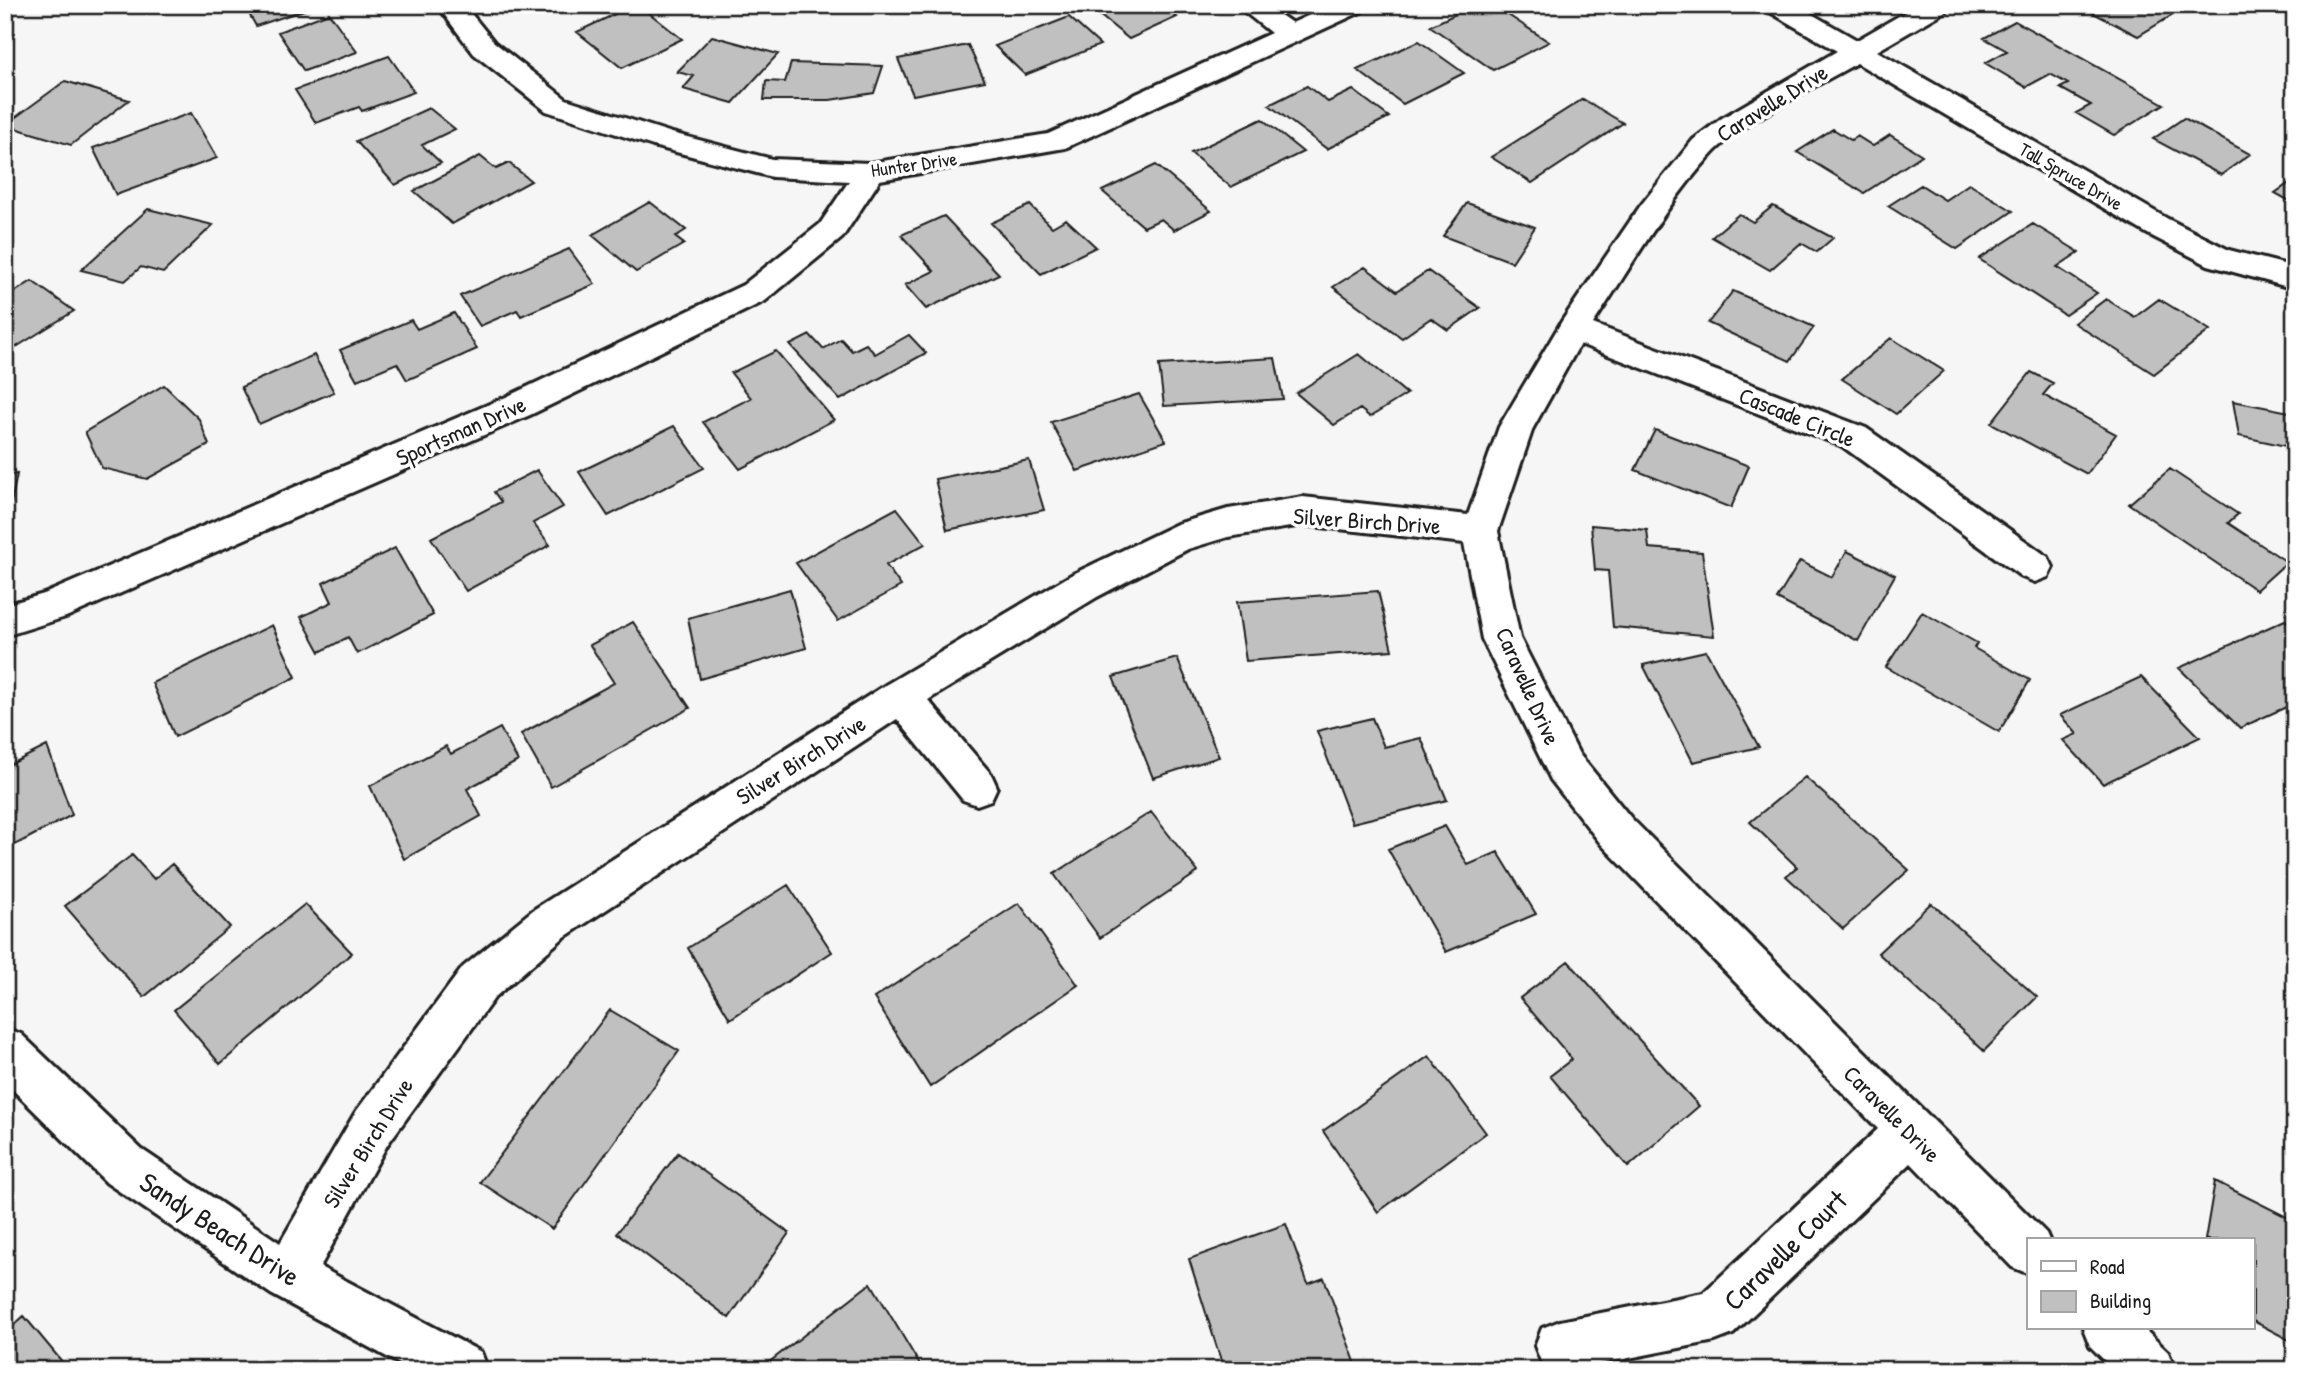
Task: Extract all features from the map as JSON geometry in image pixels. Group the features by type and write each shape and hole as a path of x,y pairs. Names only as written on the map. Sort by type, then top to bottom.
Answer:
{"street":[{"name":"Hunter Drive","path":"450,5 484,48 556,105 663,140 772,167 870,172 1055,142 1354,5"},
{"path":"1250,5 1288,33"},
{"path":"1777,5 1856,52"},
{"name":"Caravelle Drive","path":"1937,5 1732,124 1703,146 1652,212 1573,329 1516,427 1480,531 1501,639 1565,767 1616,831 1909,1132 2027,1248"},
{"name":"Tall Spruce Drive","path":"1856,52 2157,226 2219,258 2295,278"},
{"name":"Sportsman Drive","path":"5,621 53,606 518,406 754,293 831,231 870,172"},
{"name":"Cascade Circle","path":"1573,329 1854,437 2035,567"},
{"name":"Silver Birch Drive","path":"288,1277 371,1129 479,982 548,924 901,696 1084,586 1177,538 1227,523 1303,511 1480,531"},
{"path":"901,696 977,787"},
{"name":"Sandy Beach Drive","path":"5,1050 124,1166 288,1277 463,1370"},
{"name":"Caravelle Court","path":"1560,1346 1715,1316 1909,1132"},
{"path":"2110,1330 2150,1370"}],"building":[{"path":"244,5 313,5 313,7 256,26"},
{"path":"639,5 682,39 622,68 577,32"},
{"path":"1087,5 1161,5 1177,17 1129,39"},
{"path":"1475,5 1493,5 1549,42 1493,70 1430,26"},
{"path":"2078,5 2178,5 2184,8 2138,36"},
{"path":"329,13 357,52 304,71 278,32"},
{"path":"1069,17 1100,45 1025,75 995,46"},
{"path":"2015,21 2164,104 2114,135 2076,113 2091,105 2060,88 2068,84 2050,74 2026,87 1985,63 2007,51 1984,38"},
{"path":"712,36 778,54 733,103 683,89 694,76 677,72"},
{"path":"1419,41 1464,73 1403,104 1357,70"},
{"path":"968,45 985,81 913,95 898,59"},
{"path":"389,56 414,92 362,111 359,107 316,123 295,90"},
{"path":"791,63 883,66 874,93 830,100 764,100 766,81 785,82"},
{"path":"65,81 129,100 71,145 5,125"},
{"path":"1307,86 1328,102 1353,90 1389,117 1327,149 1269,105"},
{"path":"1583,99 1623,123 1532,183 1491,157"},
{"path":"429,108 455,129 422,145 441,163 395,185 356,141"},
{"path":"191,113 217,158 116,195 93,148"},
{"path":"2184,118 2250,154 2221,175 2153,139"},
{"path":"1262,119 1303,152 1231,187 1191,153"},
{"path":"1833,129 1851,140 1857,136 1873,146 1890,135 1922,155 1864,193 1797,152"},
{"path":"480,156 496,169 509,163 531,181 452,224 414,191"},
{"path":"1156,165 1211,211 1174,230 1161,219 1144,227 1102,191"},
{"path":"2295,179 2295,204 2275,193"},
{"path":"1969,184 2013,211 1957,249 1888,206 1921,185 1945,200"},
{"path":"650,202 686,230 675,237 684,244 636,272 592,235"},
{"path":"1467,203 1535,227 1512,262 1443,236"},
{"path":"1030,205 1052,227 1066,219 1096,247 1041,274 991,223"},
{"path":"1773,206 1833,238 1817,252 1801,243 1770,270 1712,237 1739,214 1753,222"},
{"path":"148,209 213,225 163,273 141,267 125,281 81,270"},
{"path":"944,216 999,274 926,309 905,285 934,271 901,235"},
{"path":"2033,224 2079,252 2057,267 2097,293 2065,315 1979,259"},
{"path":"569,249 595,284 521,316 517,310 480,326 460,296"},
{"path":"1365,267 1397,291 1428,271 1480,308 1448,330 1431,318 1402,338 1333,287"},
{"path":"32,281 74,311 5,354 5,298"},
{"path":"1733,291 1814,327 1790,361 1708,323"},
{"path":"2106,299 2135,317 2159,299 2210,330 2154,374 2074,323"},
{"path":"454,313 477,349 407,380 397,363 357,380 340,350 411,320 417,329"},
{"path":"810,335 823,349 841,339 852,351 866,344 875,354 909,335 926,353 840,400 790,345"},
{"path":"1891,338 1944,371 1896,414 1842,379"},
{"path":"776,351 834,420 740,469 703,422 751,398 731,373"},
{"path":"1359,354 1407,394 1370,417 1360,409 1334,425 1296,393"},
{"path":"314,355 334,392 259,424 241,387"},
{"path":"1275,358 1283,399 1164,406 1159,365"},
{"path":"2031,372 2053,383 2043,395 2116,434 2087,474 1991,423"},
{"path":"164,385 199,419 209,445 147,479 102,468 85,432"},
{"path":"1139,394 1166,441 1077,471 1051,422"},
{"path":"2233,401 2295,413 2295,448 2239,436"},
{"path":"674,426 704,468 608,516 579,472"},
{"path":"1655,430 1749,466 1731,508 1635,470"},
{"path":"1029,460 1044,510 947,530 935,479"},
{"path":"2170,469 2238,514 2228,523 2287,562 2256,590 2129,504"},
{"path":"537,470 563,507 533,523 550,545 466,591 431,538 501,502 494,492"},
{"path":"17,474 5,534 5,476"},
{"path":"897,508 925,544 886,565 901,586 838,621 796,563"},
{"path":"1591,525 1647,530 1649,548 1702,552 1714,636 1613,627 1608,571 1595,570"},
{"path":"395,548 433,615 357,654 348,637 320,652 301,617 332,602 323,583"},
{"path":"1847,551 1895,575 1858,641 1777,599 1800,561 1832,577"},
{"path":"790,589 806,648 700,679 688,618"},
{"path":"1378,591 1392,650 1246,661 1237,602"},
{"path":"1922,612 1977,643 1974,648 2030,680 1999,732 1886,667"},
{"path":"2285,620 2295,629 2295,703 2240,728 2179,668"},
{"path":"633,622 690,708 551,787 521,734 614,683 590,645"},
{"path":"272,625 296,677 175,737 152,683"},
{"path":"1706,651 1759,747 1693,762 1643,665"},
{"path":"1177,658 1219,757 1153,778 1113,677"},
{"path":"2141,677 2200,737 2103,784 2063,740 2077,734 2060,715"},
{"path":"1372,718 1384,747 1421,738 1447,800 1352,823 1317,731"},
{"path":"500,728 518,761 467,789 481,816 404,859 370,786 446,746 451,754"},
{"path":"47,746 72,815 7,849 5,767"},
{"path":"1805,777 1909,870 1843,929 1786,876 1797,867 1750,822"},
{"path":"1151,812 1198,872 1100,938 1054,874"},
{"path":"1445,826 1468,865 1498,852 1536,914 1446,952 1388,849"},
{"path":"132,855 154,879 172,864 230,927 144,997 65,906"},
{"path":"788,885 832,952 730,1019 688,948"},
{"path":"1019,903 1078,985 930,1087 874,998"},
{"path":"1931,903 2037,997 1984,1051 1878,953"},
{"path":"305,904 352,953 220,1064 174,1010"},
{"path":"1568,961 1699,1106 1628,1167 1550,1076 1572,1059 1520,998"},
{"path":"610,1010 679,1051 552,1229 480,1182"},
{"path":"1429,1056 1486,1133 1378,1212 1323,1131"},
{"path":"678,1153 789,1233 729,1318 617,1233"},
{"path":"2215,1181 2295,1221 2295,1343 2254,1322 2254,1238 2205,1238"},
{"path":"1286,1224 1308,1284 1324,1278 1358,1370 1224,1370 1189,1259"},
{"path":"871,1283 923,1370 759,1370"},
{"path":"24,1316 69,1370 5,1370 5,1333"}]}
